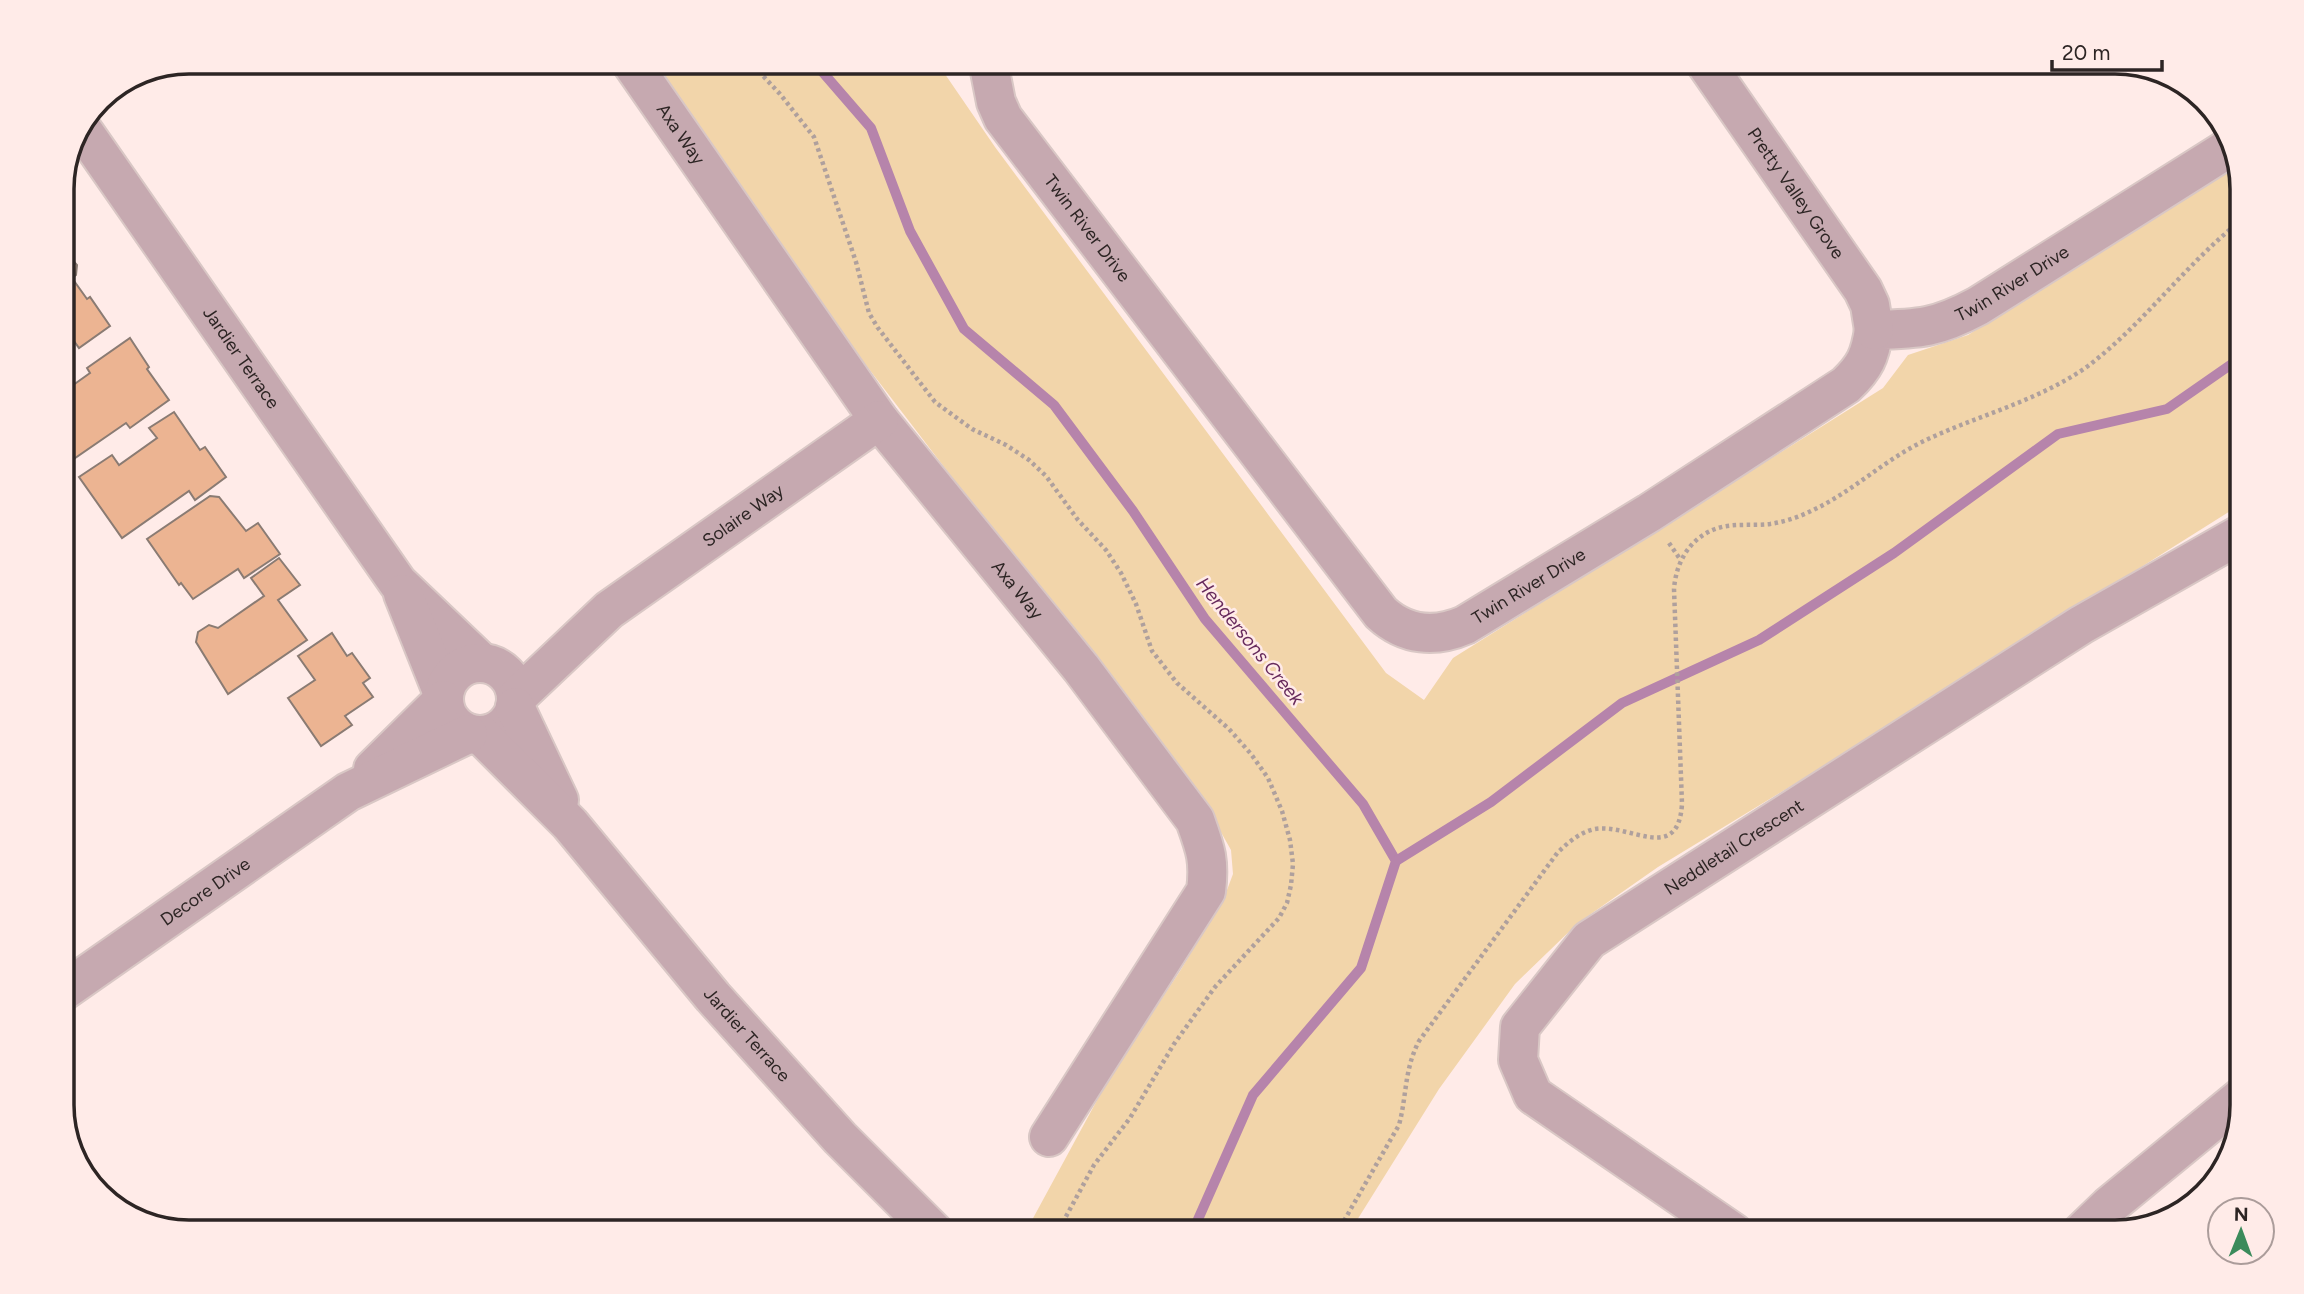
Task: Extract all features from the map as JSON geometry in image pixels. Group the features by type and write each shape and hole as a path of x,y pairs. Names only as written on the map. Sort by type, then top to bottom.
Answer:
{"street":[{"name":"Axa Way","path":"639,74 879,420 1081,668 1195,820 1206,849 1209,867 1206,891 1049,1137"},
{"name":"Twin River Drive","path":"991,74 996,102 1003,118 1381,613 1391,622 1417,633 1448,632 1465,625 1650,513 1846,385 1862,369 1871,351 1874,330 1919,329 1937,325 1968,311 2224,151"},
{"name":"Pretty Valley Grove","path":"1713,74 1863,290 1870,305 1874,330"},
{"name":"Jardier Terrace","path":"87,135 398,583 487,664"},
{"name":"Solaire Way","path":"516,702 609,610 879,420"},
{"name":"Neddletail Crescent","path":"1717,1221 1533,1095 1518,1060 1520,1027 1589,940 2081,625 2230,540"},
{"name":"Jardier Terrace","path":"398,583 443,697"},
{"name":"Solaire Way","path":"487,664 609,610"},
{"path":"471,663 487,664 509,678 516,702 511,718 503,727 493,733 475,734 458,729 450,720 443,697 446,684 452,675 471,663"},
{"name":"Decore Drive","path":"348,792 443,697"},
{"name":"Jardier Terrace","path":"516,702 570,824"},
{"name":"Jardier Terrace","path":"475,734 570,824 721,1006 840,1138 923,1221"},
{"name":"Decore Drive","path":"74,976 348,792 475,734"},
{"path":"2119,1218 2230,1110"}],"path":[{"path":"1344,1221 1399,1125 1406,1071 1419,1041 1558,852 1584,832 1613,829 1651,838 1668,835 1680,823 1682,804 1674,589 1680,559 1690,547 1716,528 1773,523 1809,512 1922,442 2040,394 2088,365 2119,339 2179,277 2230,230"}],"shaded area":[{"path":"663,74 945,74 995,147 1386,673 1424,700 1453,658 1883,388 1908,355 1968,335 2229,170 2230,511 1865,741 1658,867 1578,923 1515,984 1439,1089 1356,1221 1032,1221 1108,1080 1180,971 1224,898 1233,874 1231,850 1218,827 1168,759 836,326"}],"building":[{"path":"74,262 77,265 74,276"},
{"path":"74,281 87,299 90,297 110,326 79,348 74,341"},
{"path":"130,338 149,367 147,369 169,400 130,428 126,423 74,459 74,384 90,373 87,368"},
{"path":"174,412 200,450 205,447 226,477 195,500 189,491 122,538 79,477 112,455 119,465 157,438 149,428"},
{"path":"210,496 219,497 246,531 258,523 280,554 244,578 238,569 193,599 181,583 179,585 147,539"},
{"path":"279,558 300,585 278,600 307,640 228,694 196,642 198,632 209,625 218,628 264,596 251,578"},
{"path":"332,633 347,656 352,653 370,678 363,683 373,697 345,716 352,725 321,746 288,698 315,680 298,656"}],"waterway":[{"name":"Hendersons Creek","path":"824,74 871,128 910,231 964,329 1054,405 1133,511 1205,619 1363,804 1396,861 1361,968 1253,1095 1197,1221"},
{"path":"1396,861 1491,802 1622,703 1759,640 1894,553 2058,434 2167,409 2230,365"}]}
